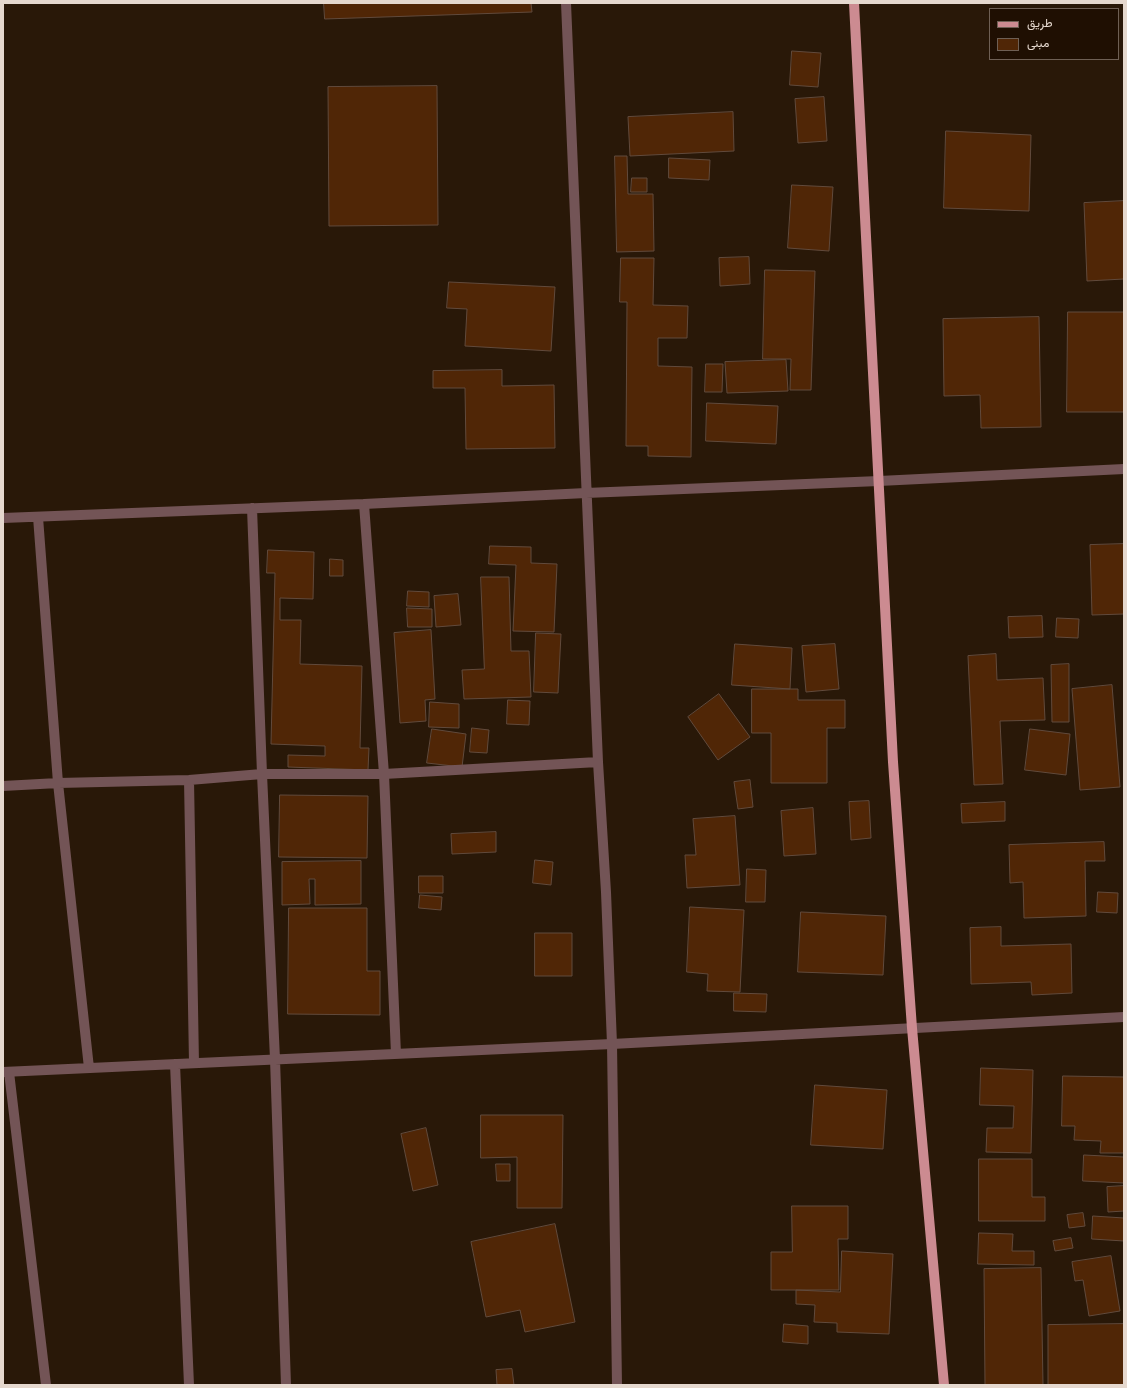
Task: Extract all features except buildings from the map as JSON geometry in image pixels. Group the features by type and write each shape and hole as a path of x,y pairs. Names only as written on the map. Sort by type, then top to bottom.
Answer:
{"main road":[{"path":"854,3 894,762 912,1028 944,1385"}],"street":[{"path":"566,3 586,493 612,1044 617,1385"},
{"path":"3,518 364,504 1124,469"},
{"path":"364,504 384,774 396,1054"},
{"path":"252,508 275,1059 286,1385"},
{"path":"38,517 58,783 89,1068"},
{"path":"3,786 58,783 189,780 262,774 384,774 598,762"},
{"path":"189,780 194,1063"},
{"path":"46,1385 6,1072 612,1044 1124,1017"},
{"path":"175,1064 189,1385"}]}
